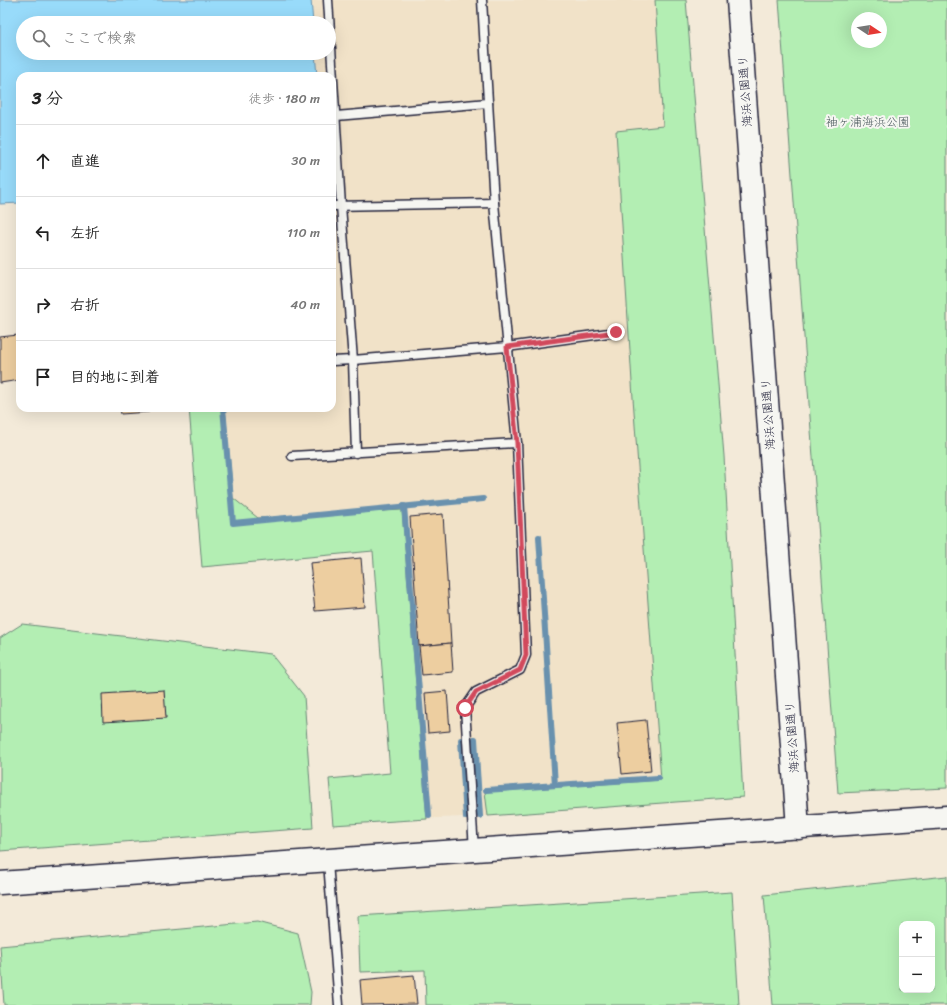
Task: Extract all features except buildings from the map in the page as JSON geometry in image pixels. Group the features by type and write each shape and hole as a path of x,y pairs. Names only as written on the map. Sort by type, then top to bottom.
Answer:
{"street":[{"name":"海浜公園通り","path":"738,0 798,828"},
{"path":"0,884 947,817"}],"lane":[{"path":"328,0 329,16"},
{"path":"474,851 465,708 476,692 520,670 526,655 517,443 494,203 482,0"},
{"path":"332,60 333,72"},
{"path":"356,454 353,360 341,206 336,116 488,103"},
{"path":"336,206 494,203"},
{"path":"336,361 507,347 616,332"},
{"path":"292,456 356,454 517,443"},
{"path":"328,861 339,1005"}],"shaded area":[{"path":"311,0 686,0 743,797 488,816 414,819 391,528 219,542 208,412 336,412 336,72 317,72 316,60 336,60 336,16 312,16"}],"green space":[{"path":"655,0 686,0 724,456 743,797 488,816 485,792 661,780 633,398 616,131 663,126"},
{"name":"袖ヶ浦海浜公園","path":"779,0 947,0 947,788 838,793"},
{"path":"189,412 225,412 233,498 258,518 402,510 427,819 333,825 329,779 390,773 373,551 202,567"},
{"path":"22,624 271,654 304,696 313,828 0,851 0,638"},
{"path":"947,876 947,1005 773,1005 764,895"},
{"path":"732,892 739,1005 426,1005 425,970 360,972 358,916"},
{"path":"257,922 298,933 311,992 310,1005 4,1005 0,946"}],"water":[{"path":"0,0 311,0 312,16 16,16 16,60 316,60 317,72 16,72 16,203 0,204"}],"waterway":[{"path":"223,412 233,523 483,499"},
{"path":"404,506 429,815"},
{"path":"539,537 555,785"},
{"path":"475,739 480,816"},
{"path":"461,740 466,817"},
{"path":"486,790 658,778"}],"route":[{"path":"465,708 476,692 520,670 526,655 517,443 507,347 616,332"}]}
